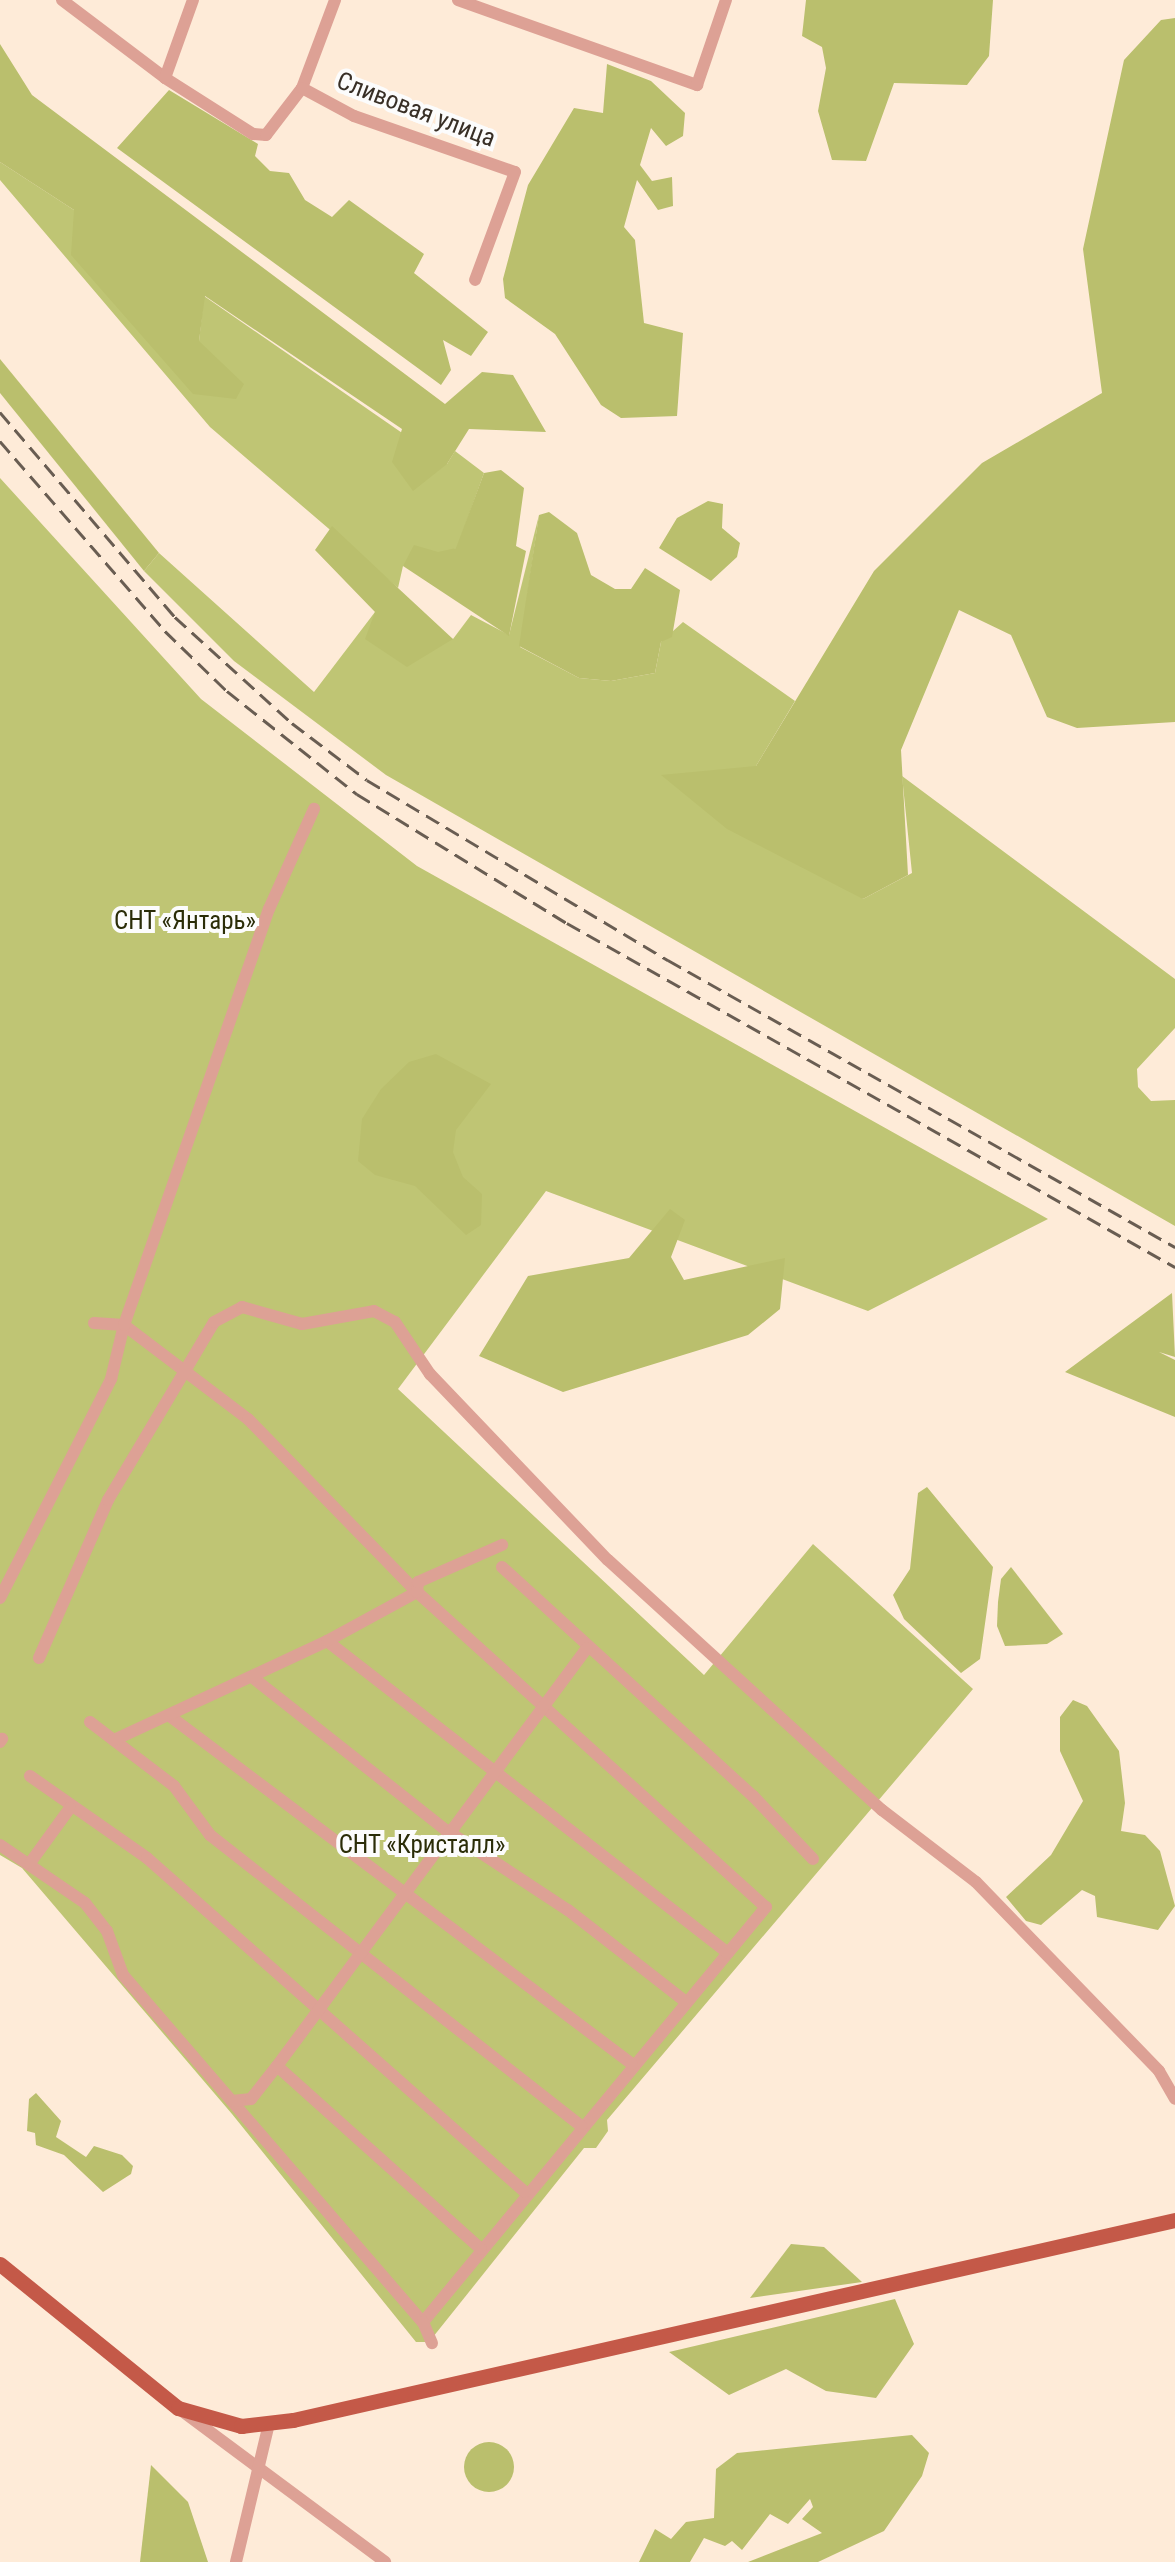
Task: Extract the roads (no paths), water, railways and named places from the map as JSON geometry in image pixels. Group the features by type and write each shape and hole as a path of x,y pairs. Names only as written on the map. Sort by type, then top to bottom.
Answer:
{"main road":[{"path":"0,2264 178,2408 240,2426 270,2424 1175,2220"}],"street":[{"path":"62,0 164,78 253,134 266,135 302,88 335,0"},
{"path":"164,78 193,0"},
{"path":"458,0 697,85 726,0"},
{"name":"Сливовая улица","path":"302,88 354,116 514,172 475,280"},
{"path":"0,1598 111,1379 124,1326 269,908 314,809"},
{"path":"39,1658 108,1500 204,1333 228,1310 242,1306 302,1324 361,1310 395,1322 430,1374 566,1518 882,1810 976,1882 1159,2072 1175,2099"},
{"path":"94,1323 124,1326 248,1419 417,1592 766,1908 632,2064 423,2322"},
{"path":"417,1592 418,1582 502,1545"},
{"path":"502,1568 753,1796 812,1859"},
{"path":"114,1740 171,1718 417,1592"},
{"path":"326,1641 728,1953"},
{"path":"232,2101 251,2099 277,2066 446,1830 587,1648"},
{"path":"252,1677 446,1830 568,1910 686,2002"},
{"path":"171,1718 404,1888 632,2064"},
{"path":"90,1722 174,1786 210,1835 359,1948 581,2126"},
{"path":"30,1776 70,1808 147,1858 526,2192"},
{"path":"30,1863 70,1808"},
{"path":"0,1844 85,1903 107,1932 123,1975 423,2322 432,2343"},
{"path":"277,2066 480,2249"},
{"path":"178,2408 385,2562"},
{"path":"236,2562 256,2464 270,2424"}],"railway":[{"path":"0,412 175,617 292,723 367,780 668,960 1175,1247"},
{"path":"0,441 165,631 227,691 357,794 567,923 1175,1267"}],"park label":[{"name":"СНТ «Янтарь»","path":"185,921"},
{"name":"СНТ «Кристалл»","path":"422,1845"}]}
